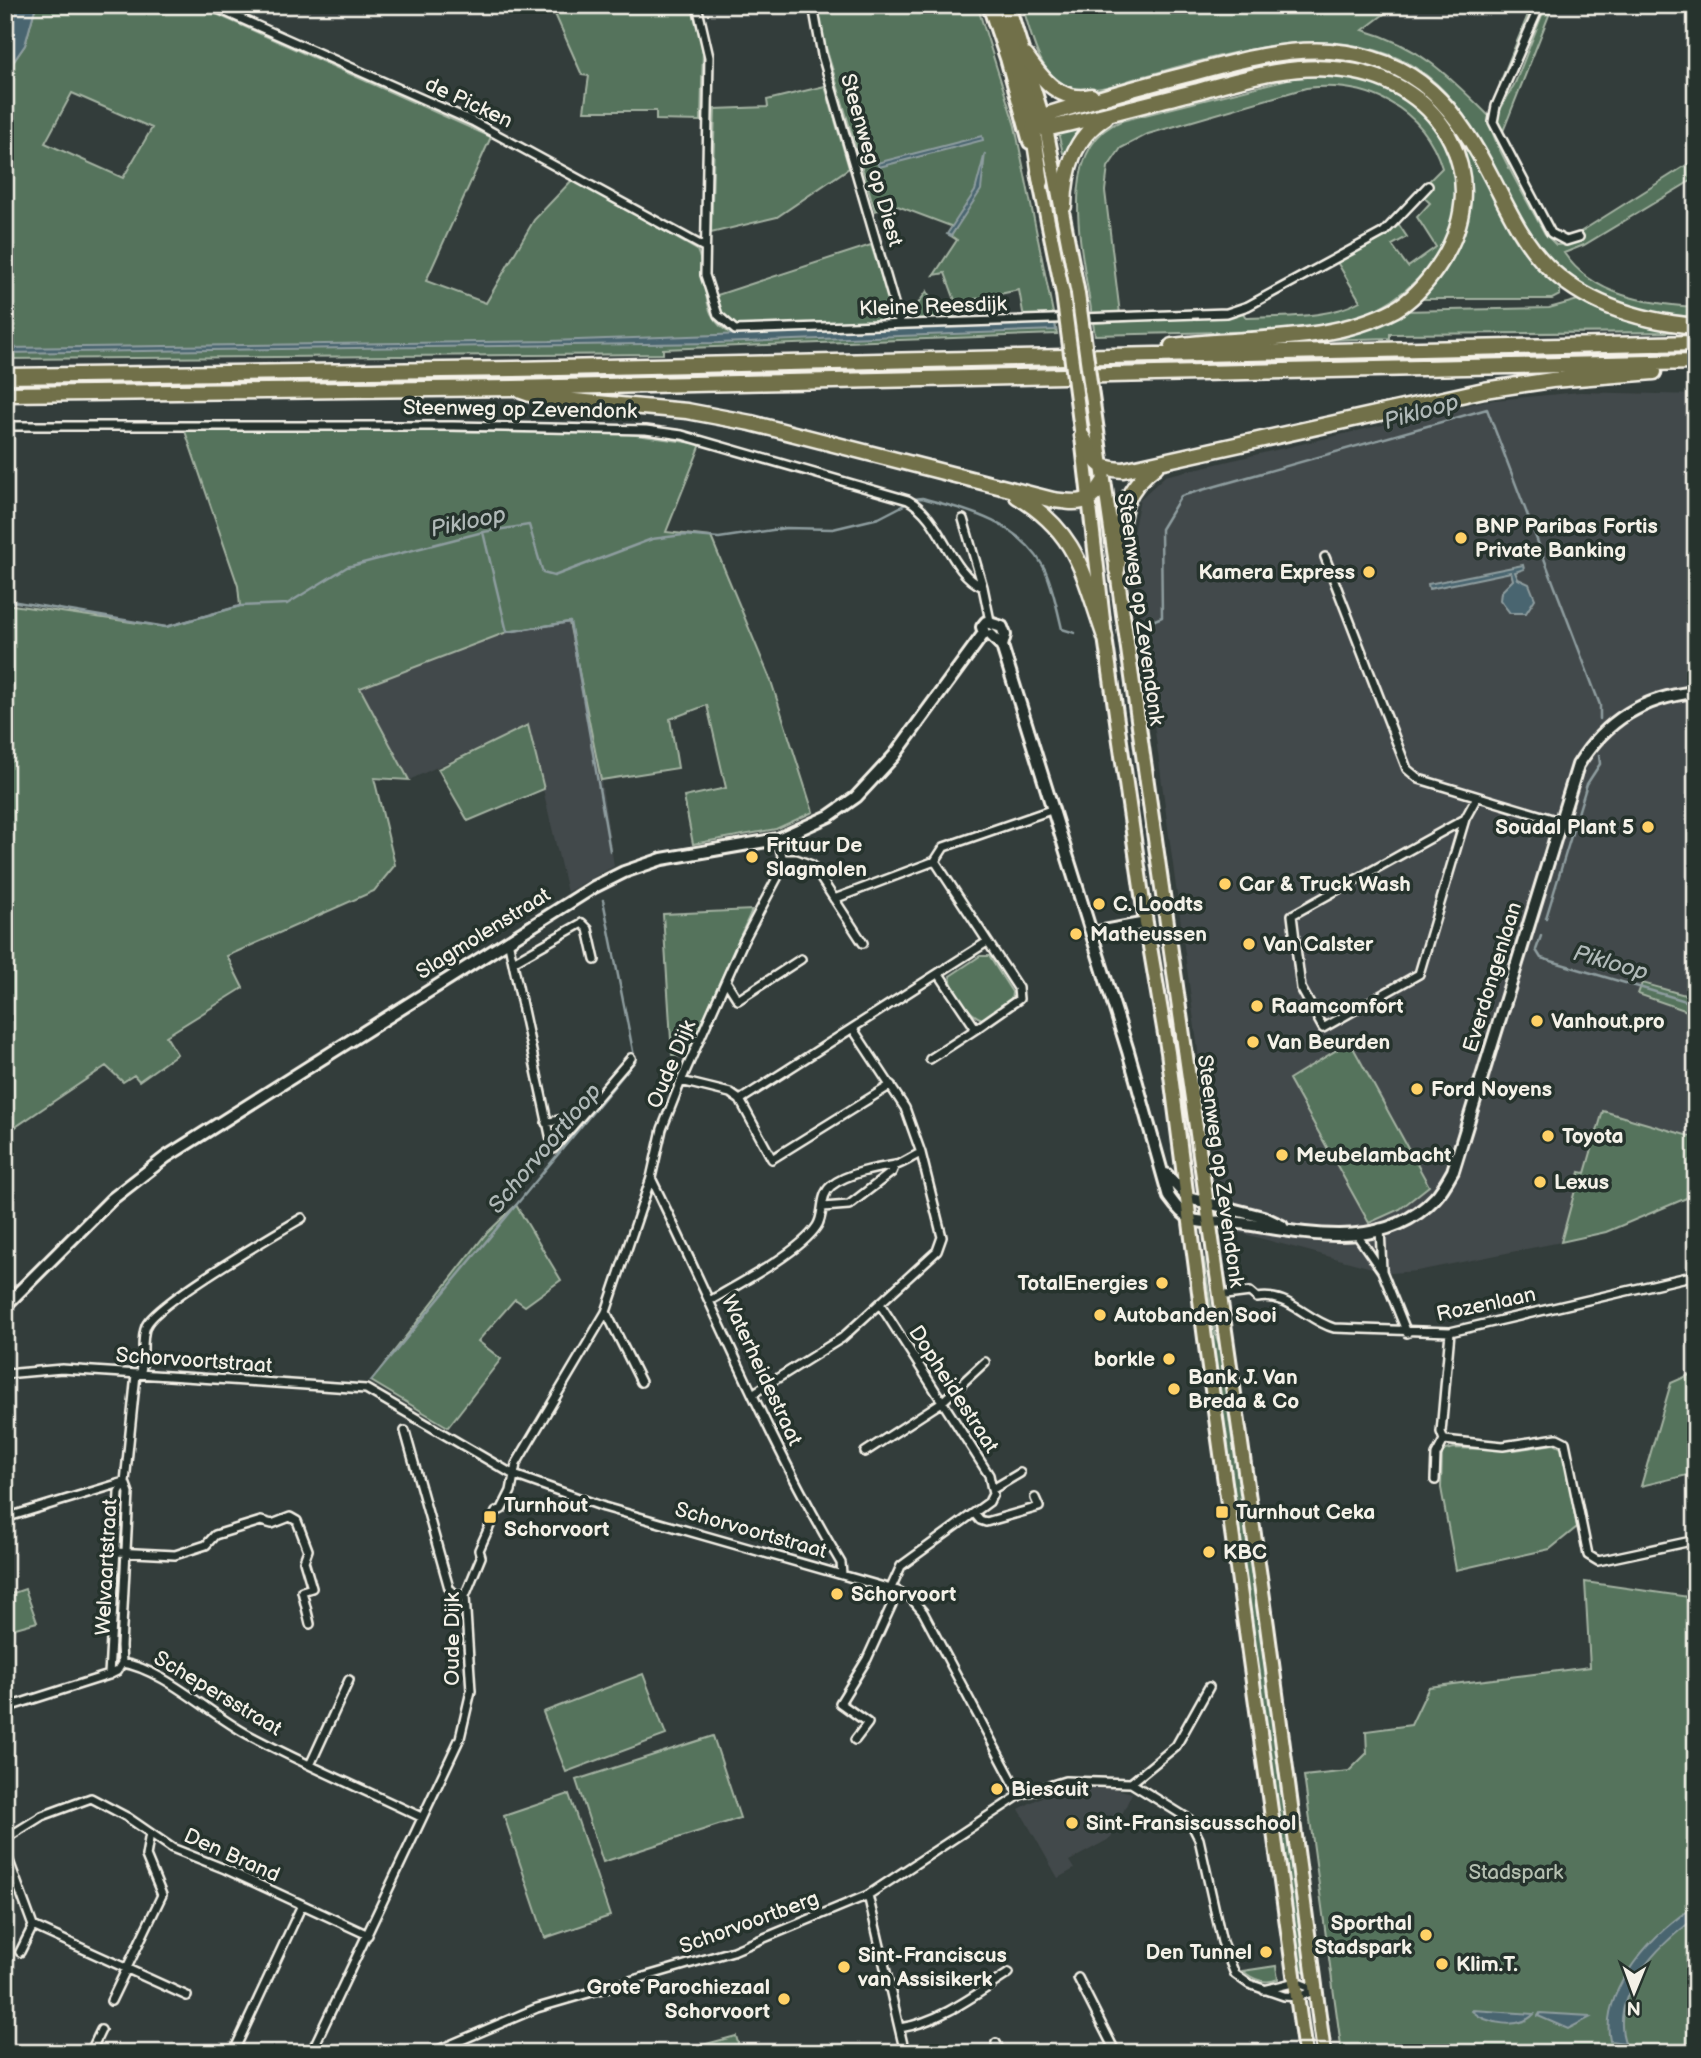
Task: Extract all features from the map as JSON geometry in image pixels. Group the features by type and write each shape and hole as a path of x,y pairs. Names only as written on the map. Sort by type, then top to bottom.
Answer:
{"highway":[{"path":"997,5 1041,122"},
{"path":"1041,182 1033,129 1041,122 1106,96 1242,59 1292,51 1346,53 1392,64 1429,88 1459,118 1522,235 1533,251 1562,280 1592,299 1639,317 1696,326"},
{"path":"1026,56 1041,78 1063,94 1076,98 1106,96"},
{"path":"1041,122 1115,112 1294,69 1329,68 1361,72 1395,84 1427,107 1451,142 1462,178 1461,219 1453,243 1420,291 1398,307 1349,327 1307,335 1175,346 1130,356"},
{"path":"1064,206 1065,177 1076,149 1095,124 1115,112"},
{"path":"5,376 500,369 1696,343"},
{"path":"1081,433 1095,463 1101,467 1123,470 1455,395 1552,380 1659,372 1693,362"},
{"path":"5,394 514,388 1693,362"},
{"path":"514,388 541,398 687,411 751,423 1066,502 1090,501 1103,483"},
{"path":"1117,570 1121,520 1127,498 1138,479 1160,462"},
{"path":"1004,488 1047,516 1071,544 1086,573 1105,637"}],"main road":[{"path":"989,5 1007,58 1041,182"},
{"path":"1008,5 1026,56 1064,206"},
{"name":"Steenweg op Zevendonk","path":"1041,182 1063,294 1105,637 1146,923 1168,1052 1209,1368 1306,2053"},
{"name":"Steenweg op Zevendonk","path":"1064,206 1324,2053"}],"street":[{"name":"de Picken","path":"210,5 472,121 704,247"},
{"name":"Kleine Reesdijk","path":"697,5 709,58 704,247 709,293 722,321 735,330 1227,313 1248,306 1384,232 1428,186"},
{"name":"Steenweg op Diest","path":"813,5 822,55 901,324"},
{"path":"1540,5 1494,110 1493,122 1551,233 1566,242 1579,237"},
{"name":"Steenweg op Zevendonk","path":"5,426 453,426 646,430 682,435 908,500 923,510 958,563 975,583 984,587"},
{"path":"963,519 984,587 990,628"},
{"path":"1325,556 1401,761 1419,779 1559,821"},
{"name":"Steenweg op Zevendonk","path":"990,628 1002,646 1051,810 1055,813 1169,1197 1182,1215 1191,1220"},
{"name":"Slagmolenstraat","path":"5,1306 112,1199 166,1157 508,940 624,872 662,859 778,839 829,816 856,797 876,777 922,722 976,639 990,628"},
{"name":"Everdongenlaan","path":"1191,1220 1209,1223 1234,1222 1297,1234 1332,1237 1357,1235 1411,1218 1436,1198 1453,1171 1578,765 1592,743 1607,727 1647,702 1696,692"},
{"path":"1465,819 1292,915 1301,988 1323,1028 1419,974 1465,819 1477,797"},
{"path":"834,900 935,861 944,847 1051,810"},
{"path":"778,839 785,859 812,865 863,943"},
{"name":"Oude Dijk","path":"311,2053 460,1738 471,1691 465,1596 481,1557 479,1550 496,1512 502,1509 512,1491 516,1464 606,1312 651,1178 662,1129 726,981 785,859"},
{"path":"930,1059 1019,999 1017,988 935,861"},
{"path":"513,962 582,923 588,929 595,960"},
{"path":"1091,933 1146,923"},
{"path":"508,940 553,1149 631,1058"},
{"path":"740,1100 987,942"},
{"path":"726,981 738,1000 801,959"},
{"path":"939,974 976,1029"},
{"path":"754,1393 821,1353 880,1304 941,1244 942,1237 920,1153 905,1108 853,1029"},
{"path":"681,1081 730,1093 740,1100 772,1159 891,1084"},
{"path":"546,1123 572,1117"},
{"path":"711,1300 779,1258 812,1232 823,1208 824,1196 832,1185 879,1167 895,1165 920,1153"},
{"path":"823,1208 849,1205 892,1172 895,1165"},
{"name":"Steenweg op Zevendonk","path":"1161,1168 1188,1198"},
{"name":"Waterheidestraat","path":"651,1178 711,1300 800,1496 841,1563 842,1574"},
{"name":"Everdongenlaan","path":"1188,1198 1263,1217 1297,1234"},
{"name":"Welvaartstraat","path":"109,1675 119,1493 125,1482 138,1374 149,1321 185,1292 302,1217"},
{"path":"1380,1228 1382,1271"},
{"path":"1357,1235 1382,1271 1406,1333"},
{"name":"Rozenlaan","path":"1218,1296 1250,1292 1257,1298 1269,1295 1283,1298 1322,1324 1334,1328 1406,1333 1450,1332 1696,1275"},
{"name":"Dopheidestraat","path":"880,1304 989,1475 993,1492"},
{"path":"606,1312 641,1382"},
{"path":"1435,1480 1436,1455 1444,1440 1441,1432 1450,1332"},
{"path":"865,1452 942,1402 985,1362"},
{"name":"Schorvoortstraat","path":"5,1374 62,1369 366,1389 514,1475 604,1507 894,1589 911,1598 923,1612 1020,1795"},
{"path":"405,1431 449,1588 454,1593 465,1596"},
{"path":"1444,1440 1503,1446 1557,1438 1565,1442 1588,1555 1598,1562 1696,1540"},
{"path":"855,1740 868,1723 840,1703 867,1659 901,1566 975,1514 989,1502 993,1492 1020,1473"},
{"path":"5,1518 125,1482"},
{"name":"Welvaartstraat","path":"109,1646 121,1646 129,1493 125,1482"},
{"path":"975,1514 986,1522 1039,1507 1035,1498"},
{"path":"115,1552 175,1555 206,1545 215,1535 261,1521 272,1524 290,1517 295,1519 308,1550 304,1561 312,1588 302,1591 310,1624"},
{"name":"Schepersstraat","path":"121,1646 122,1663 147,1669 225,1722 421,1817"},
{"path":"5,1708 109,1675 117,1671 122,1663"},
{"path":"311,1763 349,1680"},
{"path":"1131,1783 1176,1746 1209,1687"},
{"path":"1020,1795 1065,1781 1131,1783 1180,1812 1195,1828 1226,1954 1235,1974 1264,1990 1298,1997 1316,1990"},
{"name":"Schorvoortberg","path":"431,2053 537,2008 733,1951 868,1895 1020,1795"},
{"name":"Den Brand","path":"5,1839 42,1816 91,1798 127,1817 172,1848 368,1935"},
{"path":"111,2001 129,1969 162,1895 146,1856 150,1833"},
{"path":"5,1850 33,1926 187,1996"},
{"path":"868,1895 905,2053"},
{"path":"233,2053 302,1905"},
{"path":"20,1952 33,1926"},
{"path":"900,2028 938,2017 1009,1973"},
{"path":"1078,1978 1116,2053"},
{"path":"1264,1990 1296,1982 1316,1990"},
{"path":"90,2053 101,2030"},
{"path":"996,2043 1000,2053"}],"shaded area":[{"path":"1580,392 1696,395 1696,1138 1603,1111 1585,1173 1580,1172 1561,1242 1417,1271 1391,1273 1222,1228 1130,546 1140,499 1165,476 1485,401"},
{"path":"570,622 601,780 614,866 567,892 528,725 409,780 360,688 507,632"},
{"name":"Sint-Fransiscusschool","path":"1076,1787 1108,1787 1132,1793 1111,1838 1069,1861 1074,1869 1058,1878 1019,1809 1053,1791"}],"green space":[{"path":"36,5 196,5 491,137 426,281 486,303 534,220 573,179 697,250 709,309 723,329 736,336 1055,323 1057,334 663,349 663,354 5,359 5,74 25,45","holes":["72,93 152,128 123,178 45,143"]},
{"path":"551,5 691,5 703,49 701,121 656,120 656,111 584,111 589,76 582,75"},
{"path":"817,5 977,5 1015,126 1054,318 1024,318 1019,290 956,303 945,273 934,275 957,240 951,236 956,228 895,205 875,211 821,31"},
{"path":"1022,5 1396,5 1363,30 1401,45 1432,64 1489,116 1495,138 1512,173 1545,234 1556,245 1571,244 1580,239 1577,234 1696,159 1696,181 1694,179 1584,245 1564,253 1576,268 1606,288 1641,300 1696,307 1696,317 1628,308 1582,286 1548,255 1522,218 1478,138 1453,101 1421,71 1378,51 1341,43 1290,43 1228,54 1102,88 1077,89 1060,81 1044,66"},
{"path":"1532,5 1536,5 1502,86 1500,83"},
{"path":"1546,5 1553,5 1502,134 1497,123 1499,112 1515,83"},
{"path":"1302,58 1358,62 1381,68 1403,78 1440,107 1472,153 1506,220 1560,286 1560,295 1552,299 1423,299 1444,273 1460,243 1469,209 1470,184 1464,160 1420,95 1388,73 1331,62 1245,72 1103,109 1054,118 1237,69"},
{"path":"1316,76 1360,80 1402,94 1425,112 1445,139 1455,169 1456,198 1450,227 1437,254 1418,279 1394,299 1365,314 1313,327 1277,331 1095,335 1093,323 1243,313 1246,318 1290,316 1334,311 1360,301 1337,262 1376,242 1399,225 1407,237 1392,245 1408,267 1436,247 1417,217 1430,203 1418,192 1442,168 1433,146 1421,128 1389,102 1370,94 1350,89 1306,88 1148,134 1121,148 1108,167 1105,191 1120,314 1092,316 1078,208 1080,180 1086,155 1100,135 1121,121 1292,78"},
{"path":"825,86 849,168 777,217 711,233 715,109 768,107 767,100"},
{"path":"1084,126 1066,153 1063,153 1058,133"},
{"path":"1042,135 1072,293 1044,165"},
{"path":"871,245 890,302 888,316 875,323 738,328 723,316 714,296"},
{"path":"927,291 936,310 961,319 915,319 913,311"},
{"path":"1578,300 1678,328 1678,332 1390,334 1390,338 1323,340 1323,336 1401,311 1549,308"},
{"path":"1696,350 1696,355 1100,369 1099,364"},
{"path":"1061,365 1062,370 122,387 121,382"},
{"path":"300,429 629,434 701,444 666,532 711,537 771,681 813,812 776,829 693,844 684,797 726,788 707,705 670,719 678,768 601,780 569,622 507,632 360,688 409,780 374,778 395,865 374,891 227,956 243,988 166,1036 177,1054 139,1081 134,1075 123,1082 106,1066 5,1134 5,604 166,627 240,606 238,586 185,431"},
{"path":"528,725 544,789 468,821 438,769"},
{"path":"752,910 686,1058 672,1055 663,914"},
{"path":"980,956 989,956 1012,992 1011,1002 982,1019 971,1012 962,1001 950,976"},
{"path":"1642,983 1696,998 1696,1014 1638,994"},
{"path":"1350,1042 1429,1186 1400,1209 1369,1223 1289,1079"},
{"path":"1603,1111 1696,1138 1696,1194 1606,1232 1561,1242 1580,1172 1585,1173"},
{"path":"516,1205 561,1280 525,1306 515,1299 478,1341 501,1359 448,1427 371,1381 485,1235"},
{"path":"1204,1259 1215,1334 1222,1351 1307,1967 1305,1972 1299,1968 1200,1260"},
{"path":"1696,1372 1696,1473 1641,1486 1671,1383"},
{"path":"1554,1444 1563,1449 1577,1527 1550,1549 1456,1570 1441,1488 1442,1451 1454,1448 1515,1450"},
{"name":"Stadspark","path":"1585,1582 1696,1598 1696,2053 1342,2053 1304,1776 1349,1771 1367,1753 1366,1731 1411,1725 1429,1687 1590,1667"},
{"path":"25,1589 37,1622 5,1631 5,1596"},
{"path":"643,1674 666,1735 566,1772 543,1712"},
{"path":"713,1736 740,1818 603,1862 576,1780"},
{"path":"569,1794 610,1916 545,1938 504,1816"},
{"path":"1276,1966 1278,1979 1273,1981 1259,1980 1243,1971"},
{"path":"736,2036 741,2053 673,2053"}],"water":[{"path":"5,5 36,5 25,45 5,74"},
{"path":"982,136 983,140 879,167 877,163"},
{"path":"985,153 981,190 951,236 947,234 975,191"},
{"path":"1055,323 1056,330 718,343 5,353 5,348 550,341"},
{"path":"1523,565 1524,569 1515,572 1518,579 1529,584 1535,599 1526,613 1510,613 1500,600 1501,592 1513,580 1511,572 1429,589 1428,584"},
{"path":"1696,1906 1696,1918 1653,1956 1631,1989 1624,2006 1622,2025 1625,2043 1610,2041 1609,2022 1613,2002 1634,1963 1664,1929"},
{"path":"1472,2011 1534,2014 1512,2024 1494,2022"},
{"path":"1540,2013 1591,2017 1568,2029 1538,2016"}],"waterway":[{"name":"Pikloop","path":"1150,622 1162,617 1161,529 1181,496 1487,409 1600,705 1600,719"},
{"name":"Pikloop","path":"914,499 922,498 973,513 1006,528 1020,538 1046,572 1062,629 1075,633"},
{"name":"Pikloop","path":"5,600 166,627 240,606 287,604 347,567 483,532 529,525 543,573 554,576 652,539 683,535 719,538 786,528 833,529 879,518 906,504"},
{"name":"Schorvoortloop","path":"483,532 507,632 570,622 610,851"},
{"name":"Pikloop","path":"1546,918 1587,784 1600,764 1599,755"},
{"name":"Schorvoortloop","path":"371,1381 635,1061 603,900"},
{"name":"Pikloop","path":"1541,936 1536,950 1541,958 1696,1004"},
{"path":"1616,2043 1621,2053"}],"place":[{"name":"BNP Paribas Fortis Private Banking","path":"1461,538"},
{"name":"Kamera Express","path":"1369,572"},
{"name":"Soudal Plant 5","path":"1648,827"},
{"name":"Frituur De Slagmolen","path":"752,857"},
{"name":"Car & Truck Wash","path":"1225,884"},
{"name":"C. Loodts","path":"1099,904"},
{"name":"Matheussen","path":"1076,934"},
{"name":"Van Calster","path":"1249,944"},
{"name":"Raamcomfort","path":"1257,1006"},
{"name":"Vanhout.pro","path":"1537,1021"},
{"name":"Van Beurden","path":"1253,1042"},
{"name":"Ford Noyens","path":"1417,1089"},
{"name":"Toyota","path":"1548,1136"},
{"name":"Meubelambacht","path":"1282,1155"},
{"name":"Lexus","path":"1540,1182"},
{"name":"TotalEnergies","path":"1162,1283"},
{"name":"Autobanden Sooi","path":"1100,1315"},
{"name":"borkle","path":"1169,1359"},
{"name":"Bank J. Van Breda & Co","path":"1174,1389"},
{"name":"Turnhout Ceka","path":"1222,1512"},
{"name":"Turnhout Schorvoort","path":"490,1517"},
{"name":"KBC","path":"1209,1552"},
{"name":"Schorvoort","path":"837,1594"},
{"name":"Biescuit","path":"997,1789"},
{"name":"Sint-Fransiscusschool","path":"1072,1823"},
{"name":"Sporthal Stadspark","path":"1426,1935"},
{"name":"Den Tunnel","path":"1266,1952"},
{"name":"Klim.T.","path":"1442,1964"},
{"name":"Sint-Franciscus van Assisikerk","path":"844,1967"},
{"name":"Grote Parochiezaal Schorvoort","path":"784,1999"}]}
